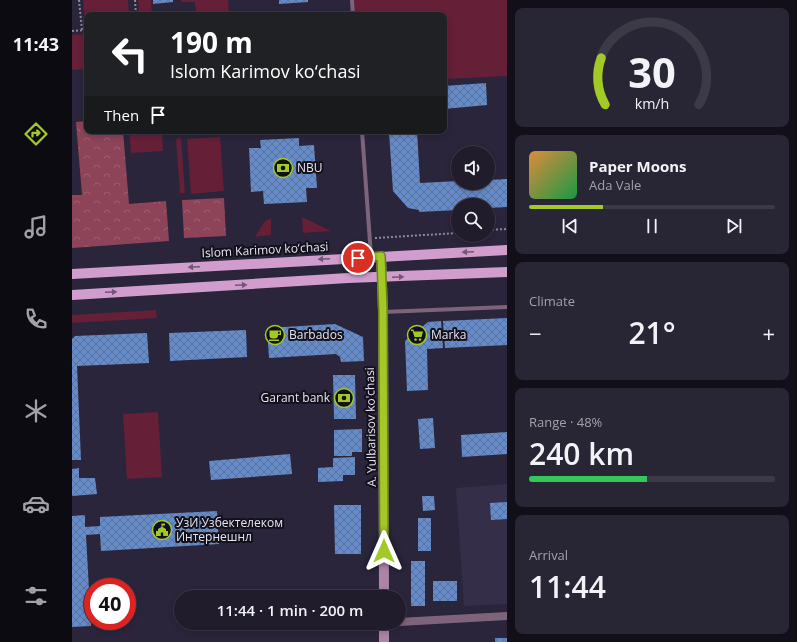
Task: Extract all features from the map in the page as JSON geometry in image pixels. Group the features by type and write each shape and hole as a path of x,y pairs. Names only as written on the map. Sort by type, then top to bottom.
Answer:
{"main road":[{"name":"Islom Karimov ko‘chasi","path":"72,274 507,250"},
{"path":"72,295 382,277 507,272"}],"street":[{"name":"A. Yulbarisov ko'chasi","path":"376,257 382,277 383,312 384,590"},
{"path":"406,622 507,616"},
{"path":"384,630 384,642"}],"lane":[{"path":"352,0 353,12"},
{"path":"362,134 376,257"},
{"path":"383,312 507,307"}],"path":[{"path":"72,31 82,30 79,0"},
{"path":"135,0 136,12"},
{"path":"495,230 507,229"},
{"path":"373,238 451,232"}],"shaded area":[{"path":"83,0 128,0 129,12 84,12"},
{"path":"138,0 151,0 152,12 139,12"},
{"path":"181,0 228,0 229,12 196,12 195,2 181,2"},
{"path":"354,0 507,0 507,76 447,79 447,12 355,12"},
{"path":"84,34 84,69 72,70 72,35"},
{"path":"129,134 162,134 163,151 131,153"},
{"path":"220,137 224,191 191,194 187,139"},
{"path":"181,138 185,193 180,193 176,139"},
{"path":"302,217 331,231 303,233"},
{"path":"271,218 271,235 255,237 264,222"},
{"path":"156,310 157,318 72,323 72,315"},
{"path":"158,412 162,477 127,479 123,414"},
{"path":"507,484 507,604 464,606 456,488"}],"green space":[{"path":"84,121 84,134 123,134 129,204 166,201 169,241 72,248 72,195 82,195 76,122"},
{"path":"224,198 226,236 184,238 182,200"}],"building":[{"path":"153,0 173,0 173,2 153,4"},
{"path":"279,0 308,0 308,2 279,4"},
{"path":"486,83 487,105 447,109 447,86"},
{"path":"389,134 417,134 420,183 451,181 451,190 495,190 495,180 507,179 507,207 495,208 495,198 451,198 451,210 419,212 419,210 408,208 393,191"},
{"name":"NBU","path":"299,138 299,146 314,145 317,188 306,188 307,202 264,204 263,191 251,192 249,148 261,148 260,140"},
{"path":"507,318 507,345 445,348 443,321"},
{"path":"441,321 443,348 427,349 428,390 407,391 405,341 428,322"},
{"path":"335,324 363,337 364,361 341,362 340,357 336,354 269,358 267,328"},
{"path":"246,330 247,357 170,361 169,333"},
{"path":"147,333 149,363 77,366 81,460 72,460 72,339 75,336"},
{"path":"333,375 355,375 356,419 334,419"},
{"path":"433,418 435,448 420,449 418,419"},
{"path":"362,429 362,452 352,452 352,456 334,456 334,430"},
{"path":"507,432 507,454 462,457 461,435"},
{"path":"290,454 292,474 211,480 209,461"},
{"path":"355,457 355,475 343,475 343,481 318,482 318,468 333,467 333,458"},
{"path":"79,468 79,478 95,478 97,494 72,496 72,469"},
{"path":"422,496 434,496 435,510 423,511"},
{"path":"507,502 507,519 491,520 490,503"},
{"path":"334,505 361,505 361,554 335,554"},
{"path":"217,511 219,544 101,551 100,534 86,535 88,578 84,578 84,626 72,627 72,516 85,515 85,527 100,526 100,517"},
{"path":"418,518 431,518 431,551 418,551"},
{"path":"411,561 425,561 425,606 411,606"},
{"path":"433,581 457,581 457,601 433,601"},
{"path":"495,638 507,638 507,642 495,642"}],"place":[{"name":"NBU","path":"283,168"},
{"name":"Barbados","path":"275,335"},
{"name":"Marka","path":"417,335"},
{"name":"Garant bank","path":"344,398"},
{"name":"УзИ Узбектелеком Интернешнл","path":"162,530"}],"route":[{"path":"358,258 381,256 383,290 385,490 384,551"}]}
